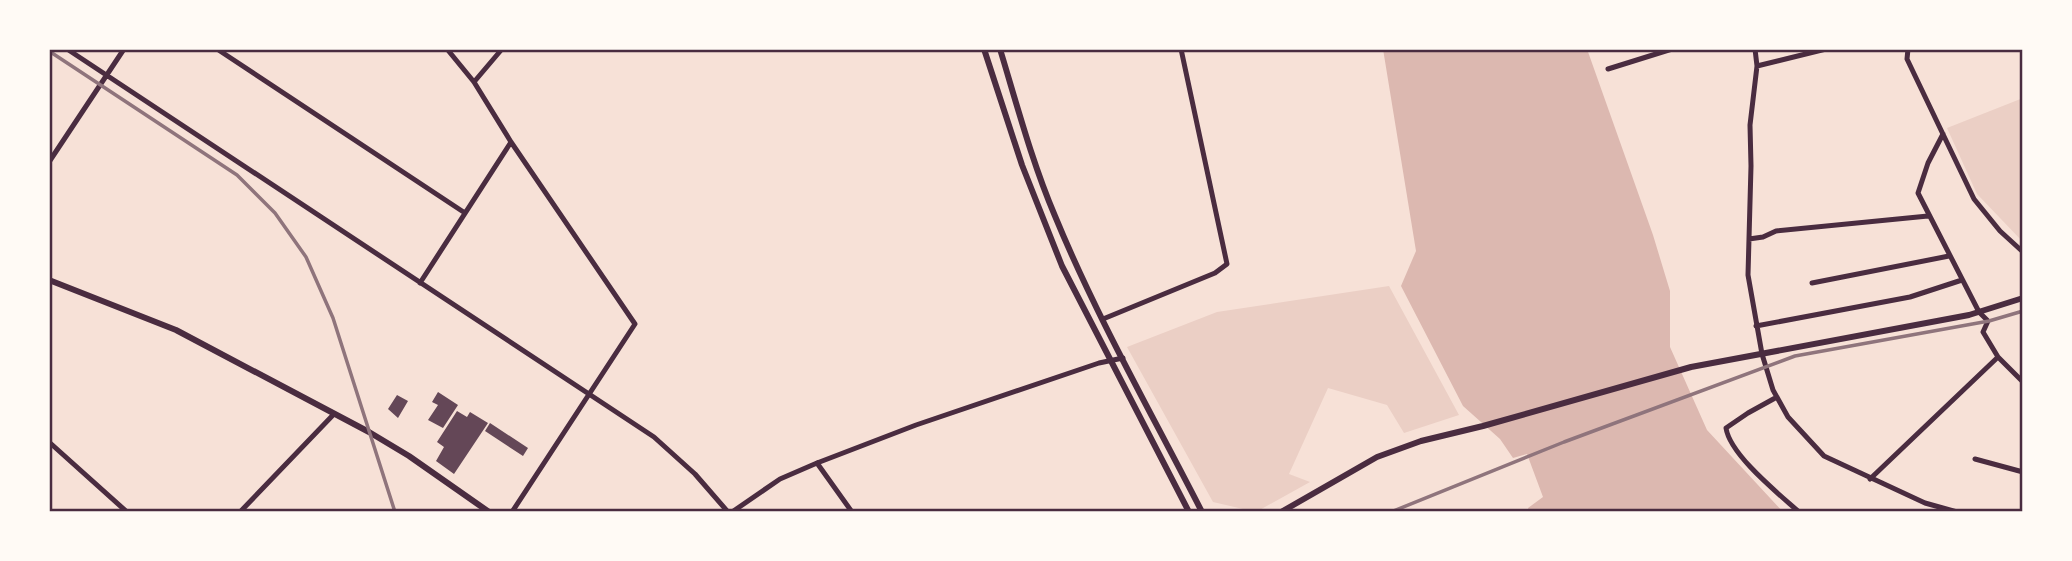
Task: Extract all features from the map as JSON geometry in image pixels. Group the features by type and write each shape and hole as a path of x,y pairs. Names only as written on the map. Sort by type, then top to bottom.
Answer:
{"street":[{"path":"67,49 654,437 695,474 730,512 780,479 817,463 916,425 1110,360 1123,358"},
{"path":"49,162 124,49"},
{"path":"218,49 465,213"},
{"path":"447,49 474,82 511,142 635,324 512,512"},
{"path":"474,82 502,49"},
{"path":"984,49 1026,176 1062,266 1189,512"},
{"path":"1000,49 1033,156 1055,216 1103,319 1202,512"},
{"path":"1103,319 1215,273 1227,264 1181,49"},
{"path":"1608,69 1672,49"},
{"path":"1755,49 1757,66 1749,125 1751,166 1748,275 1762,354 1777,397 1788,417 1824,456 1925,503 1957,512"},
{"path":"1757,66 1826,49"},
{"path":"1908,49 1907,59 1974,199 2000,231 2023,252"},
{"path":"1943,134 1928,163 1918,193 1979,312 1988,321 1983,332 1998,357 2023,382"},
{"path":"420,283 511,142"},
{"path":"1749,239 1776,231 1928,216"},
{"path":"1812,283 1949,256"},
{"path":"1756,326 1910,298 1962,279"},
{"path":"49,280 176,330 409,456 489,512"},
{"path":"1281,512 1377,457 1421,440 1470,429 1691,367 1979,312 2023,298"},
{"path":"1870,479 1998,357"},
{"path":"1777,397 1726,428 1728,438 1771,487 1799,512"},
{"path":"240,512 334,414"},
{"path":"49,442 127,512"},
{"path":"1975,459 2023,472"},
{"path":"817,463 852,512"}],"shaded area":[{"path":"1383,49 1587,49 1670,291 1670,347 1707,430 1783,512 1529,512 1528,508 1543,497 1527,454 1513,458 1500,439 1463,406 1401,286 1416,251"},
{"path":"2023,98 2023,242 1977,194 1947,128"},
{"path":"1389,286 1459,415 1404,433 1387,405 1328,388 1289,474 1310,482 1256,512 1213,502 1127,347 1217,312"}],"building":[{"path":"438,392 458,405 443,428 428,420 438,405 432,402"},
{"path":"397,395 408,401 398,418 388,409"},
{"path":"457,411 467,417 470,412 488,423 454,474 436,461 444,447 437,442"},
{"path":"490,423 528,448 523,456 485,431"}],"railway":[{"path":"49,51 237,175 275,213 306,257 333,318 395,512"},
{"path":"1391,512 1564,442 1795,356 1989,321 2023,311"}]}
